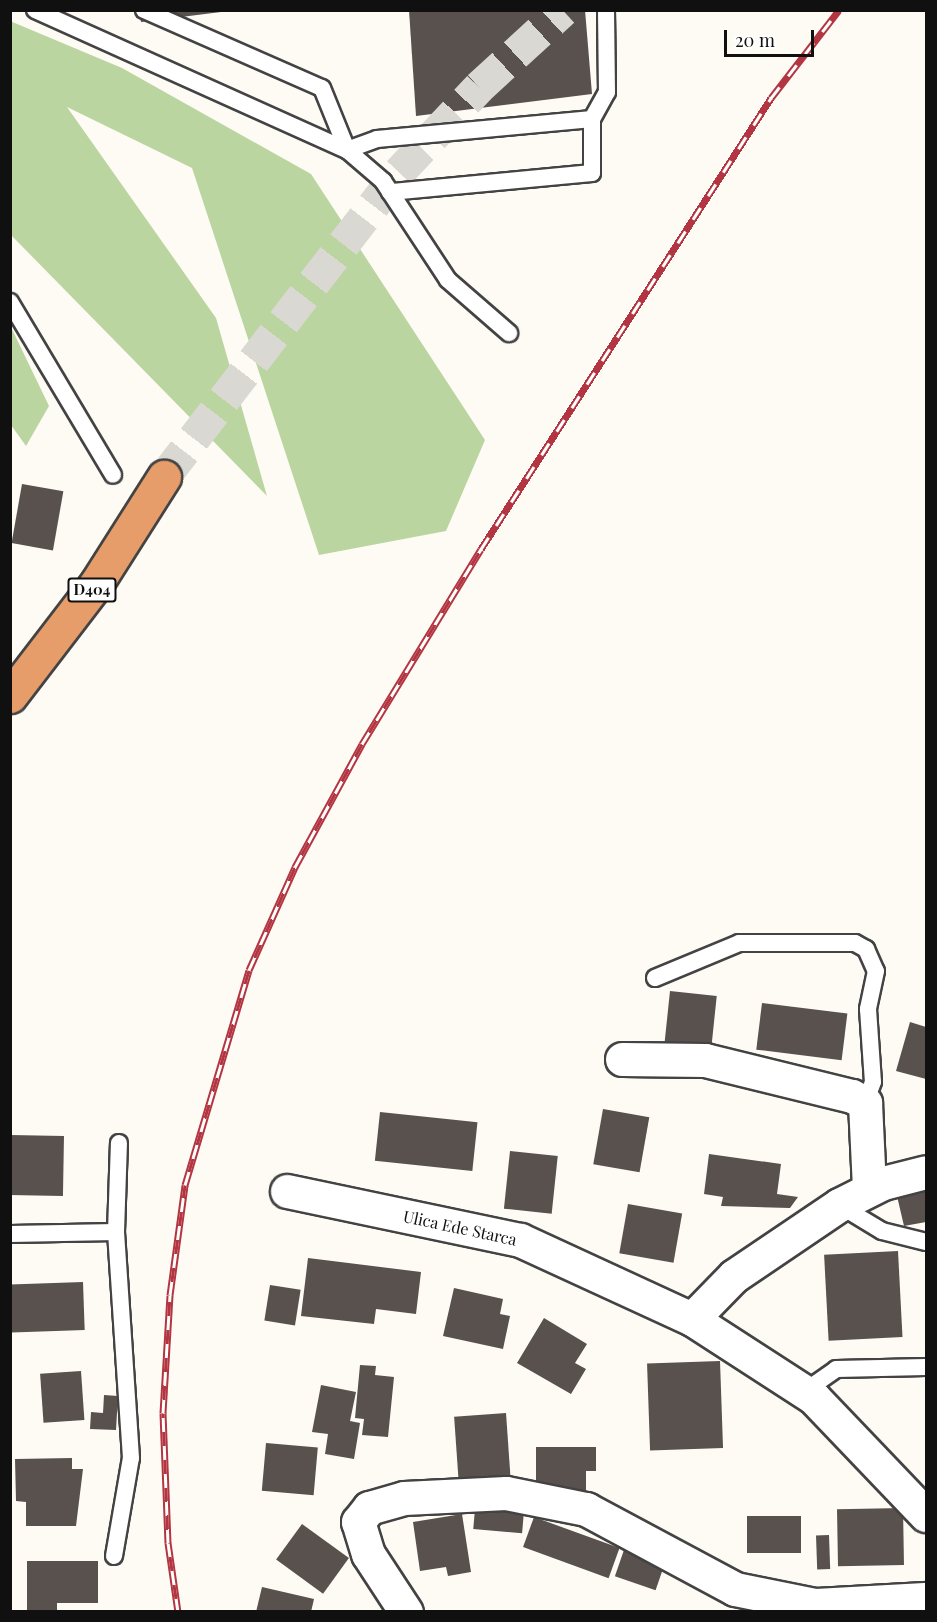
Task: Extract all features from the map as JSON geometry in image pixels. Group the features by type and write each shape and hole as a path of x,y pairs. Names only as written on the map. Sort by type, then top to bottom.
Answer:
{"highway":[{"name":"D404","path":"10,696 96,584 164,477"}],"street":[{"path":"622,1059 725,1064 865,1103 869,1188"},
{"path":"692,1319 734,1276 839,1205 869,1188 927,1172"},
{"name":"Ulica Ede Starca","path":"287,1191 520,1240 692,1319 805,1391 849,1430 927,1515"},
{"path":"406,1611 368,1554 357,1522 369,1508 404,1498 506,1493 544,1497 637,1533 731,1600 846,1607 927,1599"}],"lane":[{"path":"35,10 347,150 390,192 448,280 509,333"},
{"path":"144,10 322,88 347,150"},
{"path":"390,192 592,173 592,119 606,92 606,10"},
{"path":"347,150 377,139 592,119"},
{"path":"10,302 113,475"},
{"path":"655,978 739,943 855,943 866,949 876,971 868,1009 873,1082 865,1103"},
{"path":"114,1556 131,1458 116,1232 119,1143"},
{"path":"839,1205 882,1231 927,1242"},
{"path":"10,1234 116,1232"},
{"path":"805,1391 836,1369 927,1367"}],"green space":[{"path":"10,21 122,68 311,174 485,440 446,531 319,555 192,168 67,107 216,318 267,496 11,235"},
{"path":"10,325 49,406 26,446 11,425"}],"building":[{"path":"139,10 221,10 221,12 141,22"},
{"path":"409,10 585,10 592,94 416,116"},
{"path":"22,484 63,491 53,550 12,543"},
{"path":"670,991 717,996 711,1047 665,1042"},
{"path":"762,1003 847,1013 842,1060 756,1050"},
{"path":"910,1022 926,1027 926,1079 896,1071"},
{"path":"603,1109 649,1117 640,1172 593,1164"},
{"path":"380,1112 477,1122 472,1171 375,1161"},
{"path":"10,1135 64,1136 63,1196 10,1195"},
{"path":"510,1151 558,1156 552,1214 504,1209"},
{"path":"709,1154 781,1164 777,1194 798,1197 790,1208 721,1206 723,1197 704,1194"},
{"path":"926,1191 926,1222 904,1226 897,1196"},
{"path":"628,1204 682,1214 673,1263 619,1253"},
{"path":"898,1251 903,1337 829,1341 824,1255"},
{"path":"308,1258 421,1272 416,1314 376,1309 374,1324 301,1316"},
{"path":"83,1282 85,1330 12,1333 10,1285"},
{"path":"270,1285 301,1290 295,1325 264,1321"},
{"path":"454,1288 503,1299 500,1314 510,1316 503,1349 443,1336"},
{"path":"544,1318 587,1344 575,1363 586,1369 571,1394 517,1363"},
{"path":"720,1361 723,1448 650,1450 647,1364"},
{"path":"360,1365 376,1366 375,1375 394,1377 388,1437 362,1435 364,1419 355,1418"},
{"path":"81,1371 84,1420 44,1423 40,1374"},
{"path":"321,1385 356,1392 350,1421 360,1423 354,1459 325,1454 328,1434 312,1432"},
{"path":"104,1395 118,1396 116,1430 90,1429 91,1412 103,1413"},
{"path":"506,1413 510,1477 459,1480 454,1417"},
{"path":"266,1443 318,1448 314,1495 262,1491"},
{"path":"536,1447 596,1447 596,1471 586,1471 586,1492 536,1492"},
{"path":"72,1458 72,1469 83,1469 76,1526 26,1526 26,1502 16,1501 15,1459"},
{"path":"903,1508 904,1565 838,1566 837,1509"},
{"path":"475,1509 524,1513 522,1533 473,1529"},
{"path":"462,1514 471,1572 448,1576 446,1567 420,1571 413,1522"},
{"path":"747,1516 801,1516 801,1553 747,1553"},
{"path":"534,1517 620,1548 609,1578 523,1547"},
{"path":"302,1524 349,1558 323,1594 276,1560"},
{"path":"816,1535 829,1535 830,1569 817,1569"},
{"path":"625,1547 666,1561 656,1590 615,1576"},
{"path":"27,1561 98,1561 98,1603 57,1603 57,1612 27,1612"},
{"path":"262,1587 314,1599 311,1612 256,1612"}],"tunnel":[{"path":"164,477 399,172 479,87 563,10"}],"railway":[{"path":"178,1612 168,1543 163,1413 170,1295 185,1185 249,970 295,867 362,744 481,549 771,98 839,10"}]}
